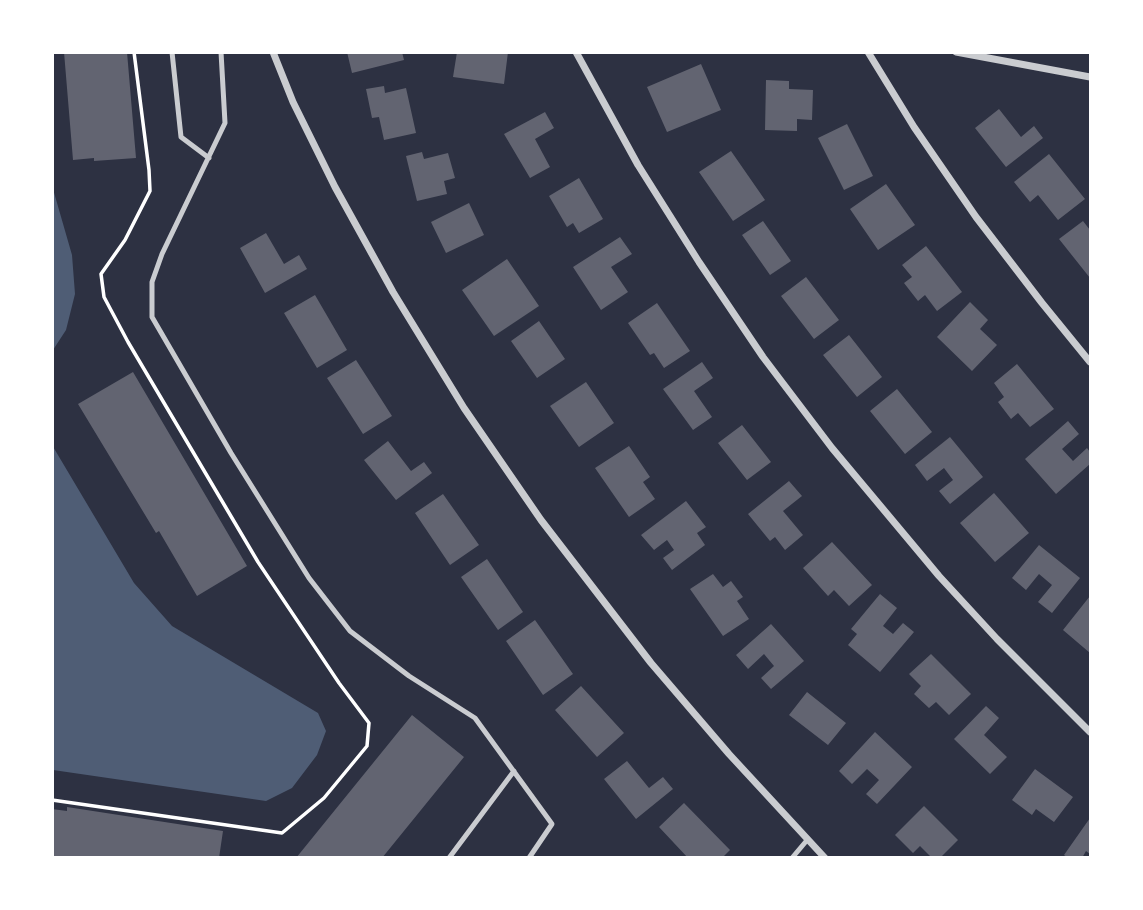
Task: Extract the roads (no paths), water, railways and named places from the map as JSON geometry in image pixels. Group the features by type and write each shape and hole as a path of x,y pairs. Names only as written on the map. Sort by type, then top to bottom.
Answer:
{"street":[{"path":"272,52 293,102 335,187 393,292 487,441 541,520 622,628 729,754 825,858"},
{"path":"576,52 638,164 763,357 832,448 939,576 997,639 1090,732"},
{"path":"868,52 914,127 976,217 1090,362"},
{"path":"956,52 1090,77"}],"lane":[{"path":"172,52 181,136 209,158"},
{"path":"220,52 225,122 162,254 152,282 152,317 231,453 309,578 351,631 409,676 475,718 552,824 529,858"},
{"path":"449,858 514,771"},
{"path":"792,858 808,839"}],"water":[{"path":"53,189 72,255 75,294 66,330 53,350"},
{"path":"52,445 134,583 172,626 318,713 326,731 317,755 292,788 266,801 53,770"}]}
